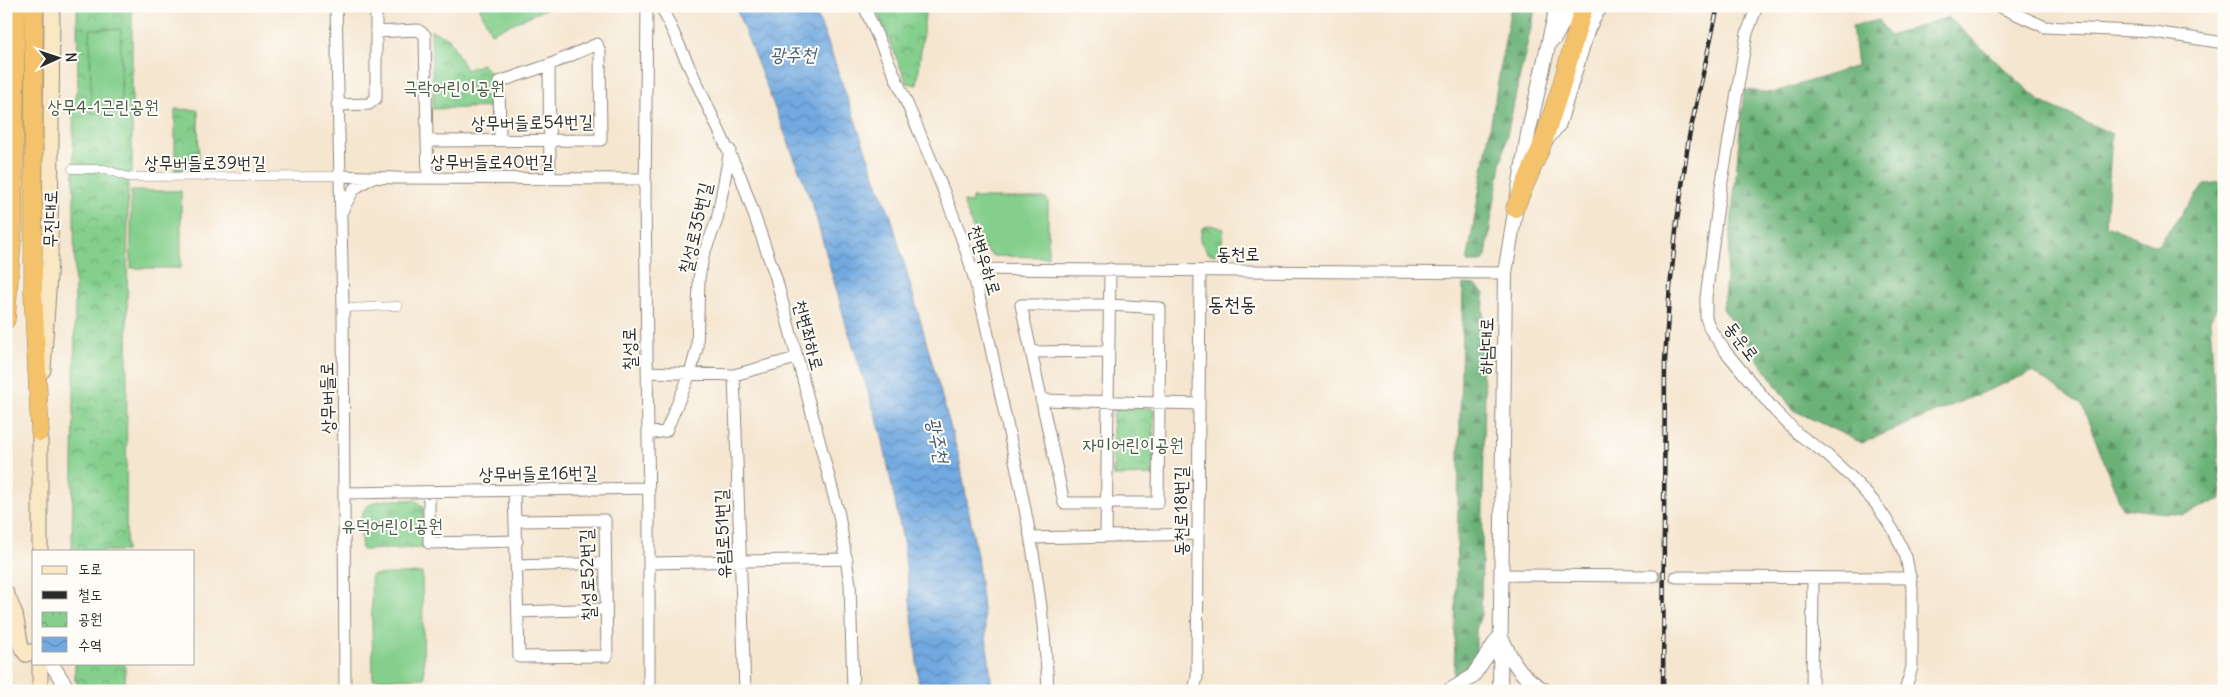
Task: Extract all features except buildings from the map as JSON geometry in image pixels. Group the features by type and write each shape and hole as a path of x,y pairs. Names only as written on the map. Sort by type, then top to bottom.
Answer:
{"highway":[{"name":"무진대로","path":"6,320 13,229 16,6"},
{"name":"무진대로","path":"34,6 32,229 33,293 40,432"},
{"path":"1515,208 1540,148 1560,90 1580,7"}],"main road":[{"name":"무진대로","path":"40,550 40,432 50,260 52,6"},
{"path":"6,592 15,614 22,647 26,654 32,652"},
{"path":"40,664 40,691"}],"street":[{"name":"상무버들로","path":"336,6 343,308 345,691"},
{"path":"338,105 369,104 376,98 376,6"},
{"name":"칠성로","path":"647,6 645,179 650,563 649,691"},
{"name":"천변좌하로","path":"661,6 730,150 776,278 796,358 838,507 850,584 853,691"},
{"name":"천변우하로","path":"864,6 934,170 971,269 1008,427 1031,538 1045,639 1048,691"},
{"path":"1546,52 1548,6"},
{"name":"하남대로","path":"1500,691 1505,272 1528,134 1557,6"},
{"path":"1540,148 1560,125 1589,30 1597,14 1604,6"},
{"name":"동운로","path":"1757,6 1747,33 1718,205 1706,298 1706,318 1710,329 1726,352 1775,411 1797,433 1826,454 1876,504 1902,546 1911,578 1912,668 1904,691"},
{"path":"1998,6 2045,27 2062,30 2154,32 2224,43"},
{"path":"1546,52 1580,7"},
{"path":"376,32 418,30 425,35 428,178"},
{"name":"상무버들로54번길","path":"427,141 601,140 600,52 597,44 549,65"},
{"path":"500,140 498,82 549,65 550,179"},
{"name":"칠성로35번길","path":"648,434 666,431 690,374 697,348 699,279 703,256 718,220 730,150"},
{"name":"상무버들로39번길","path":"72,169 105,169 128,177 339,176"},
{"name":"상무버들로40번길","path":"339,176 371,178 645,179"},
{"path":"340,215 354,189 371,178"},
{"name":"동천로","path":"971,269 1505,272"},
{"path":"1106,536 1110,269"},
{"name":"동천로18번길","path":"1194,691 1197,677 1200,271"},
{"path":"1021,305 1110,305 1160,308 1158,503 1064,503 1030,352 1021,305"},
{"path":"343,308 398,306"},
{"path":"1030,352 1109,351"},
{"path":"647,372 734,375 796,358"},
{"name":"유림로51번길","path":"734,375 745,691"},
{"path":"1041,400 1199,404"},
{"name":"상무버들로16번길","path":"345,493 649,488"},
{"path":"514,491 518,612 606,609"},
{"path":"429,492 430,543 517,541"},
{"name":"칠성로52번길","path":"515,521 604,520 607,656 519,657 518,612"},
{"path":"1031,538 1198,534"},
{"path":"650,563 847,559"},
{"path":"517,566 606,563"},
{"path":"1501,575 1652,576"},
{"path":"1676,577 1911,578"},
{"path":"1812,691 1813,579"},
{"path":"1449,691 1465,683 1476,674 1500,636"},
{"path":"1500,636 1513,663 1522,675 1546,691"},
{"path":"52,664 69,691"}],"green space":[{"name":"상무4-1근린공원","path":"77,6 132,6 132,170 128,177 126,550 72,550 75,313 73,102 78,86"},
{"path":"479,6 552,6 491,33"},
{"path":"875,6 926,6 917,85 907,83"},
{"path":"1511,6 1536,6 1502,162 1486,256 1482,262 1467,262"},
{"path":"1948,17 2040,101 2112,134 2106,225 2157,246 2205,184 2224,182 2224,294 2210,320 2221,499 2183,515 2122,508 2082,405 2032,372 1862,443 1793,410 1723,309 1744,90 1772,93 1857,66 1852,26 1879,20 1889,36"},
{"path":"90,29 121,29 121,112 91,113"},
{"name":"극락어린이공원","path":"431,30 449,38 466,70 482,64 494,76 495,107 433,109"},
{"path":"175,109 198,110 199,170 175,170"},
{"path":"131,191 181,191 181,268 131,268"},
{"path":"972,198 1046,198 1048,201 1048,257 993,256 978,239 963,202 972,203"},
{"path":"1211,225 1224,229 1221,248 1215,255 1208,253 1200,241 1202,228"},
{"path":"1463,284 1475,285 1484,293 1482,371 1485,390 1481,615 1476,630 1476,660 1464,676 1454,678"},
{"name":"자미어린이공원","path":"1117,408 1151,408 1154,411 1153,475 1113,476 1113,414"},
{"name":"유덕어린이공원","path":"383,500 415,500 423,506 424,548 362,550 361,518 368,505"},
{"path":"422,573 424,678 373,679 371,575"},
{"path":"75,664 125,664 125,691 86,691 75,681"}],"water":[{"name":"광주천","path":"735,6 813,6 827,40 891,217 959,457 977,556 991,691 919,691 903,541 881,432 846,324 812,203"}],"pier":[{"path":"916,686 993,686 993,691 916,691"}],"tunnel":[{"path":"1653,576 1676,577"}],"railway":[{"path":"1663,691 1665,361 1669,298 1677,221 1689,137 1718,6"}],"district":[{"name":"동천동","path":"1232,303"}]}
